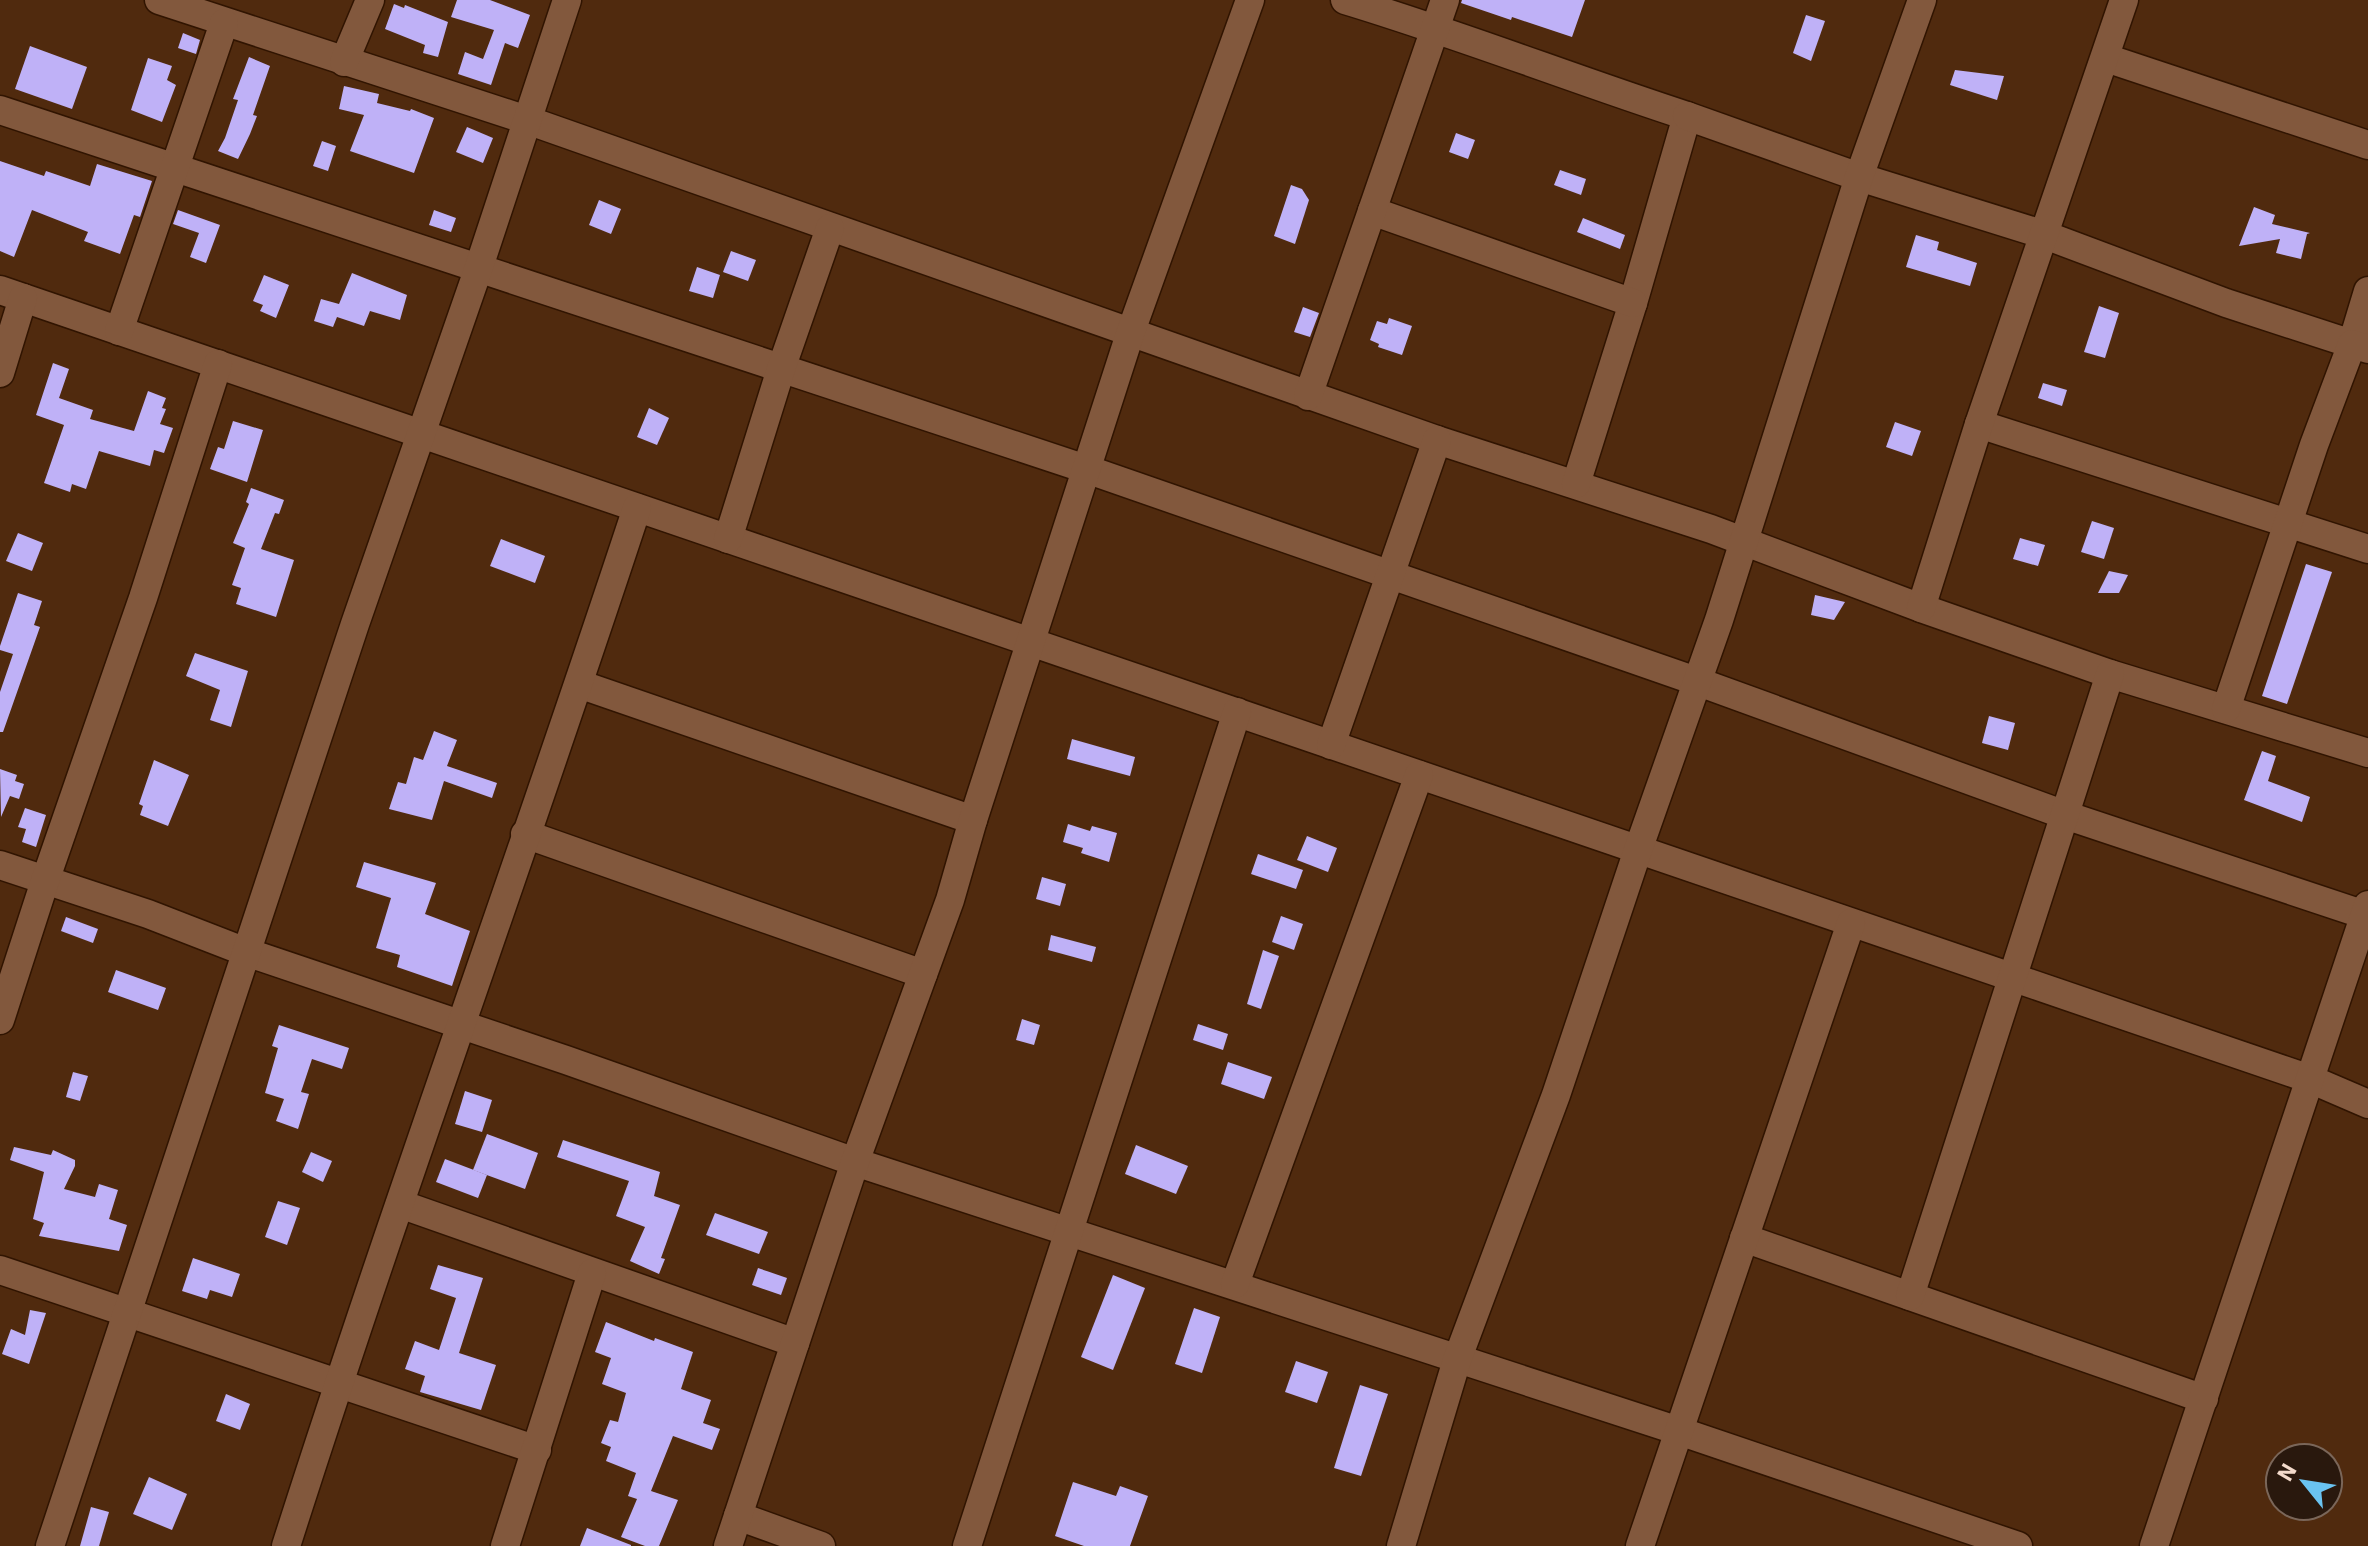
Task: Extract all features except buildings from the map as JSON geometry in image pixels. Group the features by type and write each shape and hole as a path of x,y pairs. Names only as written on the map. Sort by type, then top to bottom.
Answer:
{"street":[{"path":"159,0 527,120 1308,396 1743,541 2110,674 2368,753"},
{"path":"344,62 370,0"},
{"path":"50,1546 246,952 567,0"},
{"path":"728,1546 855,1162 950,900 1130,334 1250,0"},
{"path":"1345,0 1435,27 1859,177 2045,235 2226,303 2360,346"},
{"path":"1308,396 1445,0"},
{"path":"1401,1546 1457,1360 1556,1095 1743,541 1859,177 1922,0"},
{"path":"1921,608 1979,424 2124,0"},
{"path":"119,331 224,23"},
{"path":"2106,58 2368,145"},
{"path":"0,110 1086,469 1696,681 2065,815 2367,912 2154,1546"},
{"path":"1576,484 1687,116"},
{"path":"1372,211 1633,303"},
{"path":"728,539 781,369 830,228"},
{"path":"2226,709 2314,445 2360,346 2368,291"},
{"path":"0,373 11,294 2310,1079 2368,1104"},
{"path":"0,1020 143,598 218,364"},
{"path":"1979,424 2368,549"},
{"path":"1331,745 1437,440"},
{"path":"286,1546 338,1383 637,508"},
{"path":"1910,1296 2110,674"},
{"path":"579,684 973,820"},
{"path":"967,1546 1237,712"},
{"path":"1235,1284 1419,775"},
{"path":"525,834 923,974"},
{"path":"0,865 855,1162 1235,1284 2018,1546"},
{"path":"1640,1546 1851,923"},
{"path":"400,1204 795,1343"},
{"path":"1744,1238 2204,1399"},
{"path":"0,1270 537,1450"},
{"path":"505,1546 592,1273"},
{"path":"738,1516 821,1546"}]}
